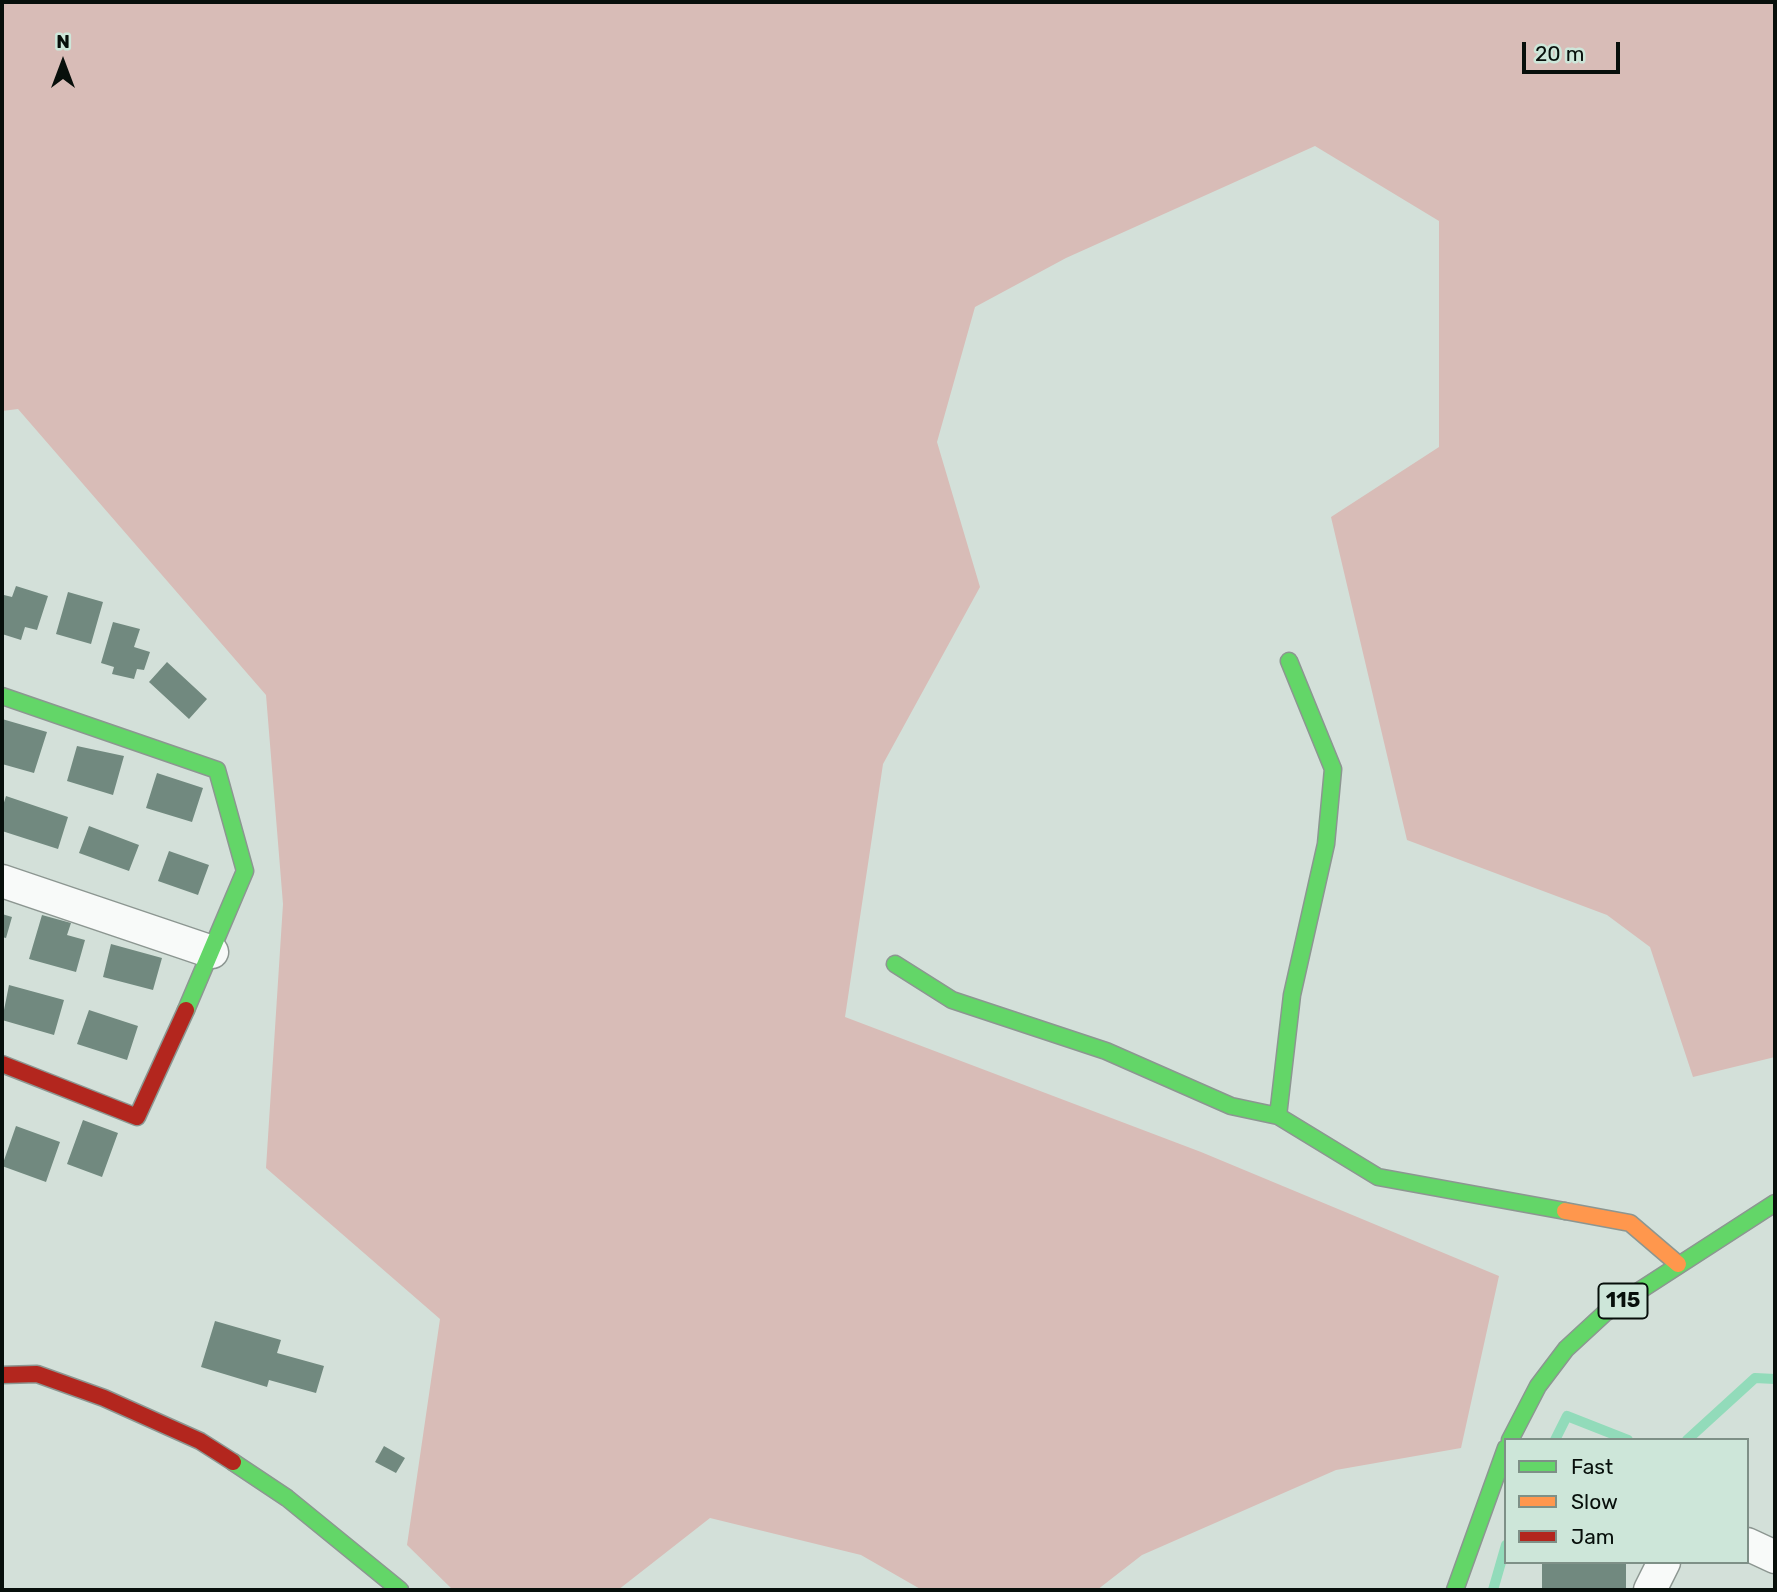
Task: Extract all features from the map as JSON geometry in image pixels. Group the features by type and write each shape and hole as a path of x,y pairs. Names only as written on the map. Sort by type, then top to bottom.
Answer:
{"main road":[{"path":"1278,1116 1292,995 1326,844 1333,769 1289,661"},
{"path":"2,696 217,770 246,871 137,1117 2,1064"},
{"path":"895,964 952,1000 1106,1051 1231,1106 1278,1116 1378,1177 1630,1223 1678,1264"},
{"name":"115","path":"1511,1438 1538,1386 1566,1349 1605,1313 1775,1203"},
{"path":"2,1375 37,1374 104,1398 200,1441 287,1498 400,1590"},
{"path":"1455,1590 1504,1454"}],"street":[{"path":"2,881 212,952"},
{"path":"1749,1545 1775,1557"},
{"path":"1650,1590 1663,1564"}],"shaded area":[{"path":"2,2 1775,2 1775,1057 1693,1077 1650,947 1607,915 1407,840 1331,517 1439,447 1439,221 1315,146 1066,258 975,307 937,442 980,587 883,764 845,1017 1201,1152 1499,1276 1461,1448 1336,1470 1142,1555 1097,1590 922,1590 861,1555 710,1518 618,1590 453,1590 407,1545 440,1319 266,1168 283,904 266,695 18,409 2,411"}],"building":[{"path":"16,586 48,596 37,630 25,627 21,640 2,634 4,595 12,597"},
{"path":"68,592 103,602 91,644 56,634"},
{"path":"113,622 140,629 134,647 150,652 144,670 137,669 134,679 112,674 114,667 101,663"},
{"path":"167,662 207,699 189,719 149,682"},
{"path":"2,719 47,732 34,773 2,764"},
{"path":"77,746 124,756 113,795 67,781"},
{"path":"157,773 203,788 192,822 146,808"},
{"path":"6,796 68,817 58,849 2,831 2,809"},
{"path":"89,826 139,845 129,871 79,853"},
{"path":"169,851 209,865 198,895 158,881"},
{"path":"2,914 12,917 6,938 2,937"},
{"path":"42,915 71,923 67,935 85,940 76,972 29,959"},
{"path":"111,944 162,958 153,990 103,977"},
{"path":"9,985 64,1000 54,1035 2,1020"},
{"path":"89,1010 138,1026 127,1060 77,1044"},
{"path":"83,1120 118,1133 102,1177 67,1164"},
{"path":"16,1126 60,1142 46,1182 2,1166"},
{"path":"215,1321 281,1340 277,1353 324,1366 316,1393 269,1380 267,1387 201,1367"},
{"path":"384,1446 405,1458 396,1473 375,1462"},
{"path":"1542,1564 1626,1564 1626,1590 1542,1590"}],"waterway":[{"path":"1689,1438 1755,1378 1775,1379"},
{"path":"1556,1438 1567,1416 1623,1438"},
{"path":"1493,1590 1504,1552"}],"traffic: fast":[{"path":"1278,1116 1292,995 1326,844 1333,769 1289,661"},
{"path":"2,696 217,770 245,871 186,1010"},
{"path":"895,964 952,1000 1106,1051 1231,1106 1278,1116 1378,1177 1565,1211"},
{"path":"1511,1438 1538,1386 1566,1349 1605,1313 1775,1203"},
{"path":"1455,1590 1504,1454"},
{"path":"233,1462 287,1498 400,1590"}],"traffic: slow":[{"path":"1565,1211 1630,1223 1678,1264"}],"traffic: jam":[{"path":"2,1064 137,1117 186,1010"},
{"path":"2,1375 37,1374 104,1398 200,1441 233,1462"}]}
